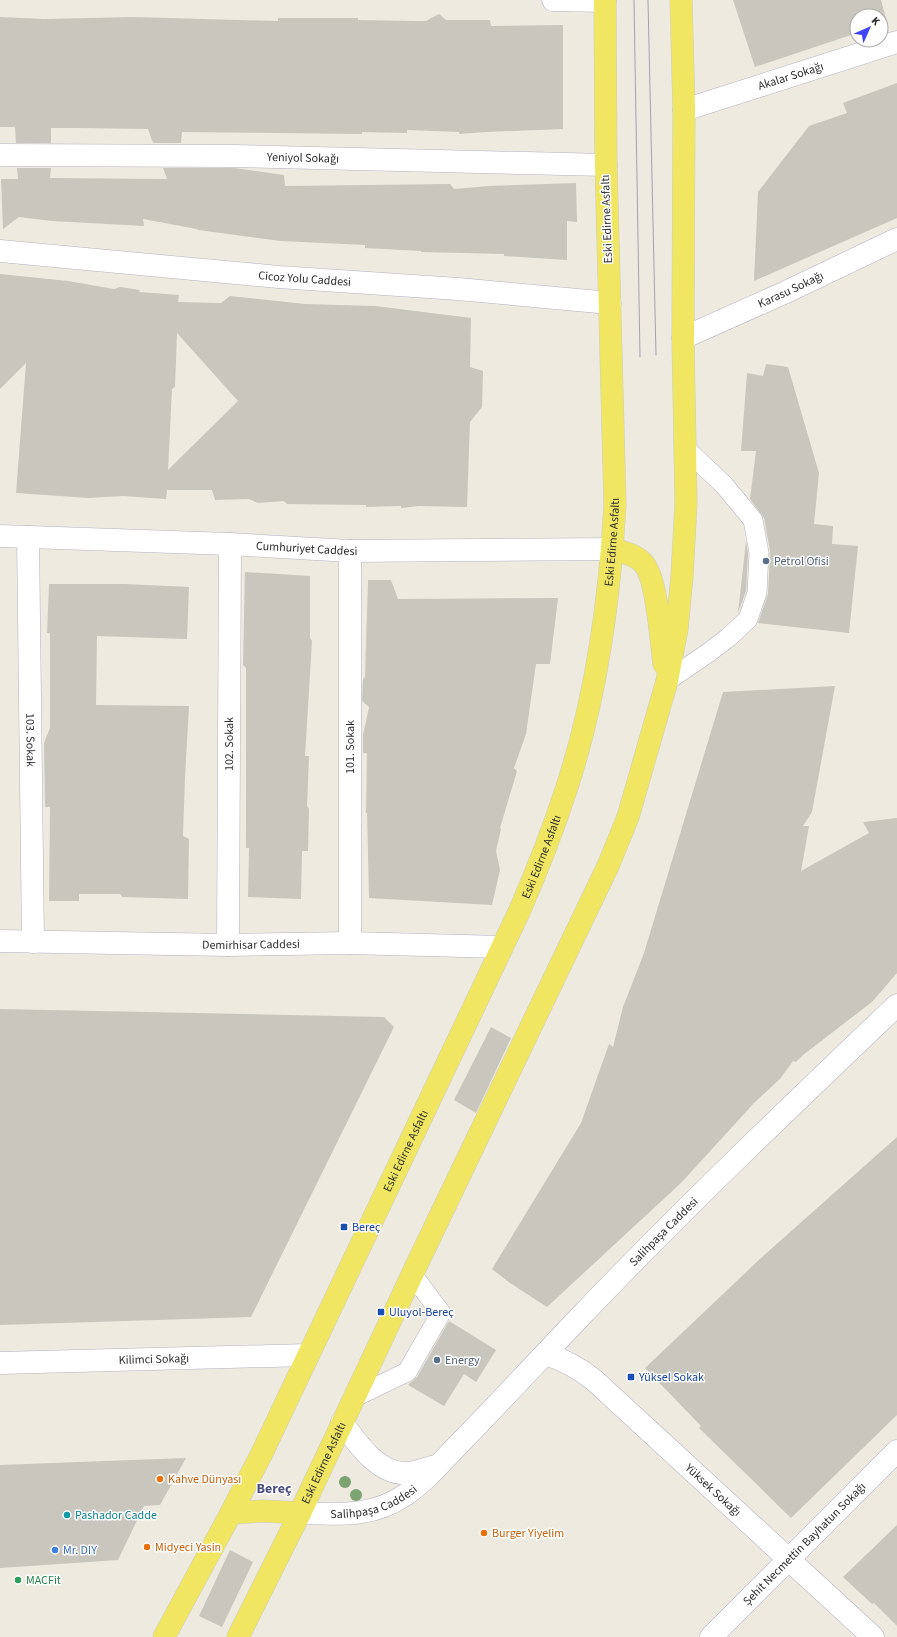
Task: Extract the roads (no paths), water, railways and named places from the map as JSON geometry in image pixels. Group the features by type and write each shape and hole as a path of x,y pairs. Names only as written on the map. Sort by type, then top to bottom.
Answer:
{"main road":[{"name":"Eski Edirne Asfaltı","path":"164,1637 231,1513 308,1355 522,904 550,838 578,749 593,684 613,549 615,504 606,165 605,0"},
{"name":"Eski Edirne Asfaltı","path":"238,1637 300,1513 412,1274 608,866 628,816 667,681 677,629 682,576 686,503 683,338 684,110 681,0"},
{"path":"613,549 630,554 643,563 651,574 667,681"},
{"path":"231,1513 263,1511 300,1513"}],"street":[{"path":"553,0 605,0"},
{"name":"Akalar Sokağı","path":"684,110 897,42"},
{"name":"Yeniyol Sokağı","path":"0,155 235,156 606,165"},
{"name":"Karasu Sokağı","path":"683,338 786,292 897,239"},
{"name":"Cicoz Yolu Caddesi","path":"0,251 255,274 458,289 610,303"},
{"name":"Cumhuriyet Caddesi","path":"0,536 350,550 613,549"},
{"name":"103. Sokak","path":"28,537 33,942"},
{"name":"102. Sokak","path":"228,945 230,544"},
{"name":"101. Sokak","path":"350,550 350,943"},
{"name":"Demirhisar Caddesi","path":"0,941 228,945 350,943 501,947"},
{"name":"Salihpaşa Caddesi","path":"300,1513 357,1514 374,1509 405,1495 437,1466 702,1192 897,1005"},
{"name":"Yüksek Sokağı","path":"546,1354 563,1360 581,1370 594,1380 873,1637"},
{"name":"Kilimci Sokağı","path":"0,1363 308,1355"},
{"name":"Salihpaşa Caddesi","path":"342,1422 366,1452 385,1469 398,1473 409,1473 437,1466"},
{"name":"Şehit Necmettin Bayhatun Sokağı","path":"711,1637 897,1451"}],"lane":[{"path":"667,681 729,637 748,619 757,593 759,553 753,520 724,485 686,448"},
{"path":"353,1398 407,1372 441,1313 412,1274"}],"tram line":[{"path":"634,0 640,357"},
{"path":"648,0 656,355"}],"place":[{"name":"Petrol Ofisi","path":"766,561"},
{"name":"Bereç","path":"344,1227"},
{"name":"Uluyol-Bereç","path":"381,1312"},
{"name":"Energy","path":"437,1360"},
{"name":"Yüksel Sokak","path":"631,1377"},
{"name":"Kahve Dünyası","path":"160,1479"},
{"name":"Pashador Cadde","path":"67,1515"},
{"name":"Burger Yiyelim","path":"484,1533"},
{"name":"Midyeci Yasin","path":"147,1547"},
{"name":"Mr. DIY","path":"55,1550"},
{"name":"MACFit","path":"18,1580"}],"district":[{"name":"Bereç","path":"274,1489"}]}
